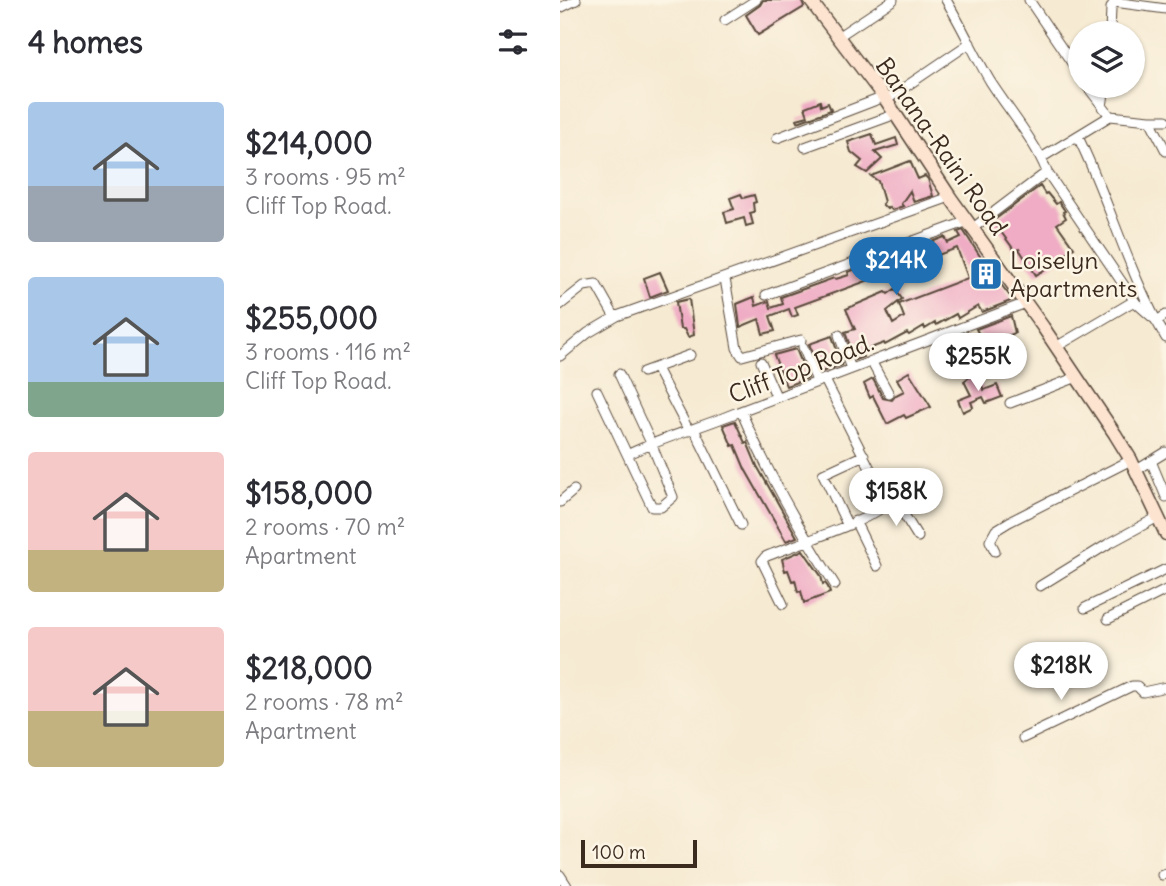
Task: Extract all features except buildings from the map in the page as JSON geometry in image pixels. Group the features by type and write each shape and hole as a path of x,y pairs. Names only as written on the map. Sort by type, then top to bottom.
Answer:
{"main road":[{"name":"Banana-Raini Road","path":"810,0 896,114 950,197 1077,377 1133,466 1166,534"}],"street":[{"path":"560,8 576,0"},
{"path":"725,20 756,0"},
{"path":"839,36 893,0"},
{"path":"946,0 990,81 1041,158 1047,172 1135,301 1155,320"},
{"path":"1029,0 1068,57"},
{"path":"1110,21 1114,2 1166,9"},
{"path":"777,138 885,99 970,43"},
{"path":"1096,98 1110,117"},
{"path":"1102,107 1103,98"},
{"path":"804,147 896,114"},
{"path":"1041,158 1110,117 1166,120"},
{"path":"1150,120 1166,151"},
{"path":"1078,137 1110,206 1155,320 1166,338"},
{"path":"766,295 971,225 1047,172"},
{"path":"560,356 588,333 617,316 950,197"},
{"path":"726,279 737,348 742,356 802,343 887,502 900,508 918,537"},
{"path":"560,305 584,286 596,284 613,314 617,316"},
{"path":"1056,347 1135,301"},
{"name":"Cliff Top Road.","path":"629,454 651,443 1027,303"},
{"path":"1155,320 1166,315"},
{"path":"839,335 851,369"},
{"path":"643,372 690,355"},
{"path":"871,361 889,394"},
{"path":"761,362 776,396"},
{"path":"656,368 741,525"},
{"path":"597,391 652,507 661,508 673,497 618,374"},
{"path":"1010,403 1077,377"},
{"path":"741,411 750,434 807,541 835,585"},
{"path":"995,551 990,541 1002,526 1166,452"},
{"path":"864,455 823,474 877,566"},
{"path":"1151,461 1166,497"},
{"path":"560,502 574,490"},
{"path":"783,604 763,559 884,508 887,502"},
{"path":"1040,586 1158,517"},
{"path":"1085,608 1166,569"},
{"path":"1108,619 1166,590"},
{"path":"1023,738 1132,686 1138,686 1143,692 1166,687"},
{"path":"560,875 567,886"}],"place":[{"name":"Loiselyn Apartments","path":"986,274"}]}
